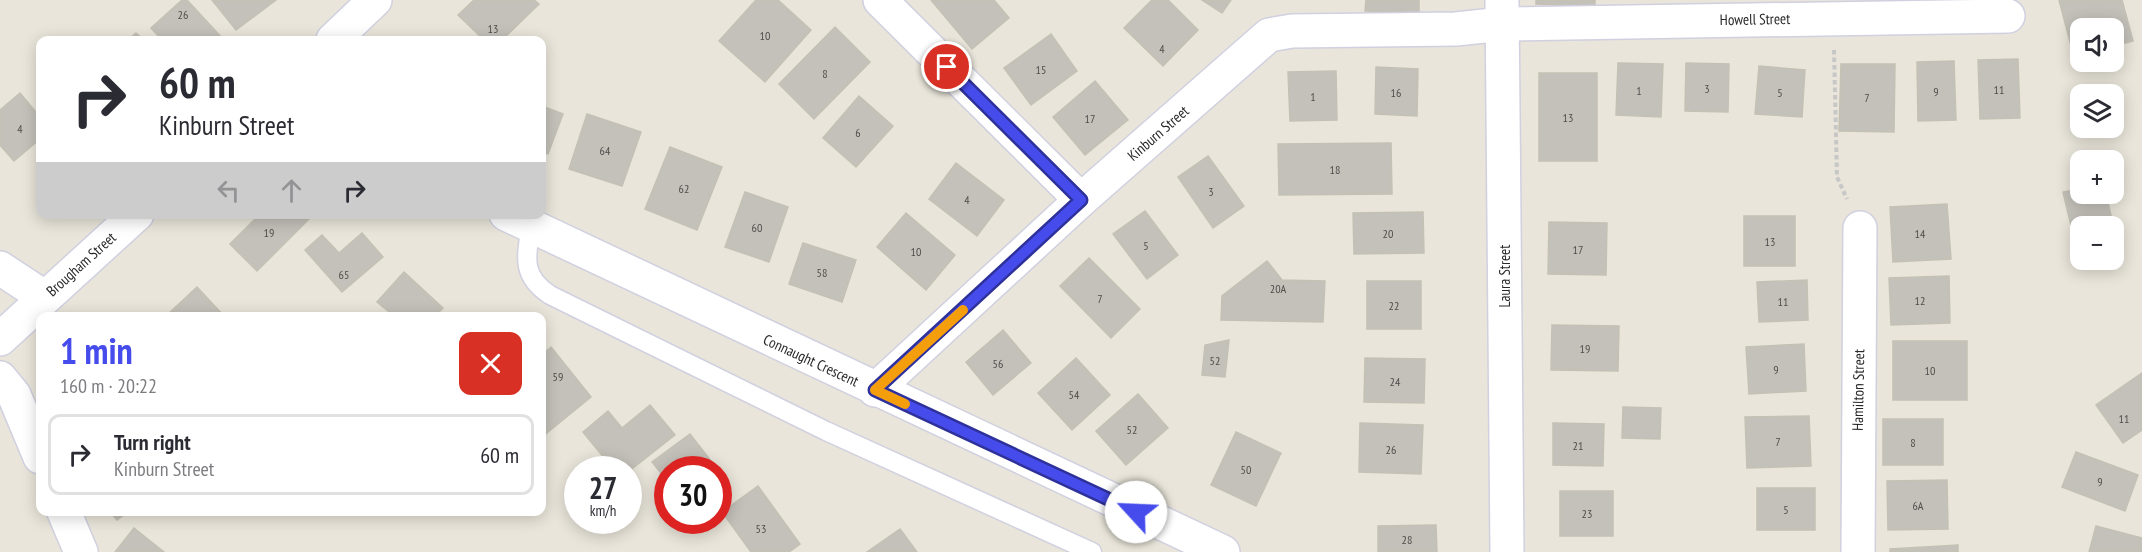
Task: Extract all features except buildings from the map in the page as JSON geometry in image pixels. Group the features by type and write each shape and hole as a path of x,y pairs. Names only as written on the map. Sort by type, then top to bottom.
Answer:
{"street":[{"path":"337,36 375,0"},
{"path":"880,0 1081,200"},
{"name":"Howell Street","path":"1503,12 1834,18 1879,9 2008,16"},
{"name":"Kinburn Street","path":"875,390 1081,200 1269,35 1292,31 1456,29 1503,12"},
{"name":"Laura Street","path":"1503,12 1507,552"},
{"name":"Brougham Street","path":"0,339 131,219"},
{"name":"Connaught Crescent","path":"519,220 875,390 1223,552"},
{"name":"Hamilton Street","path":"1858,552 1860,228"},
{"path":"0,268 44,297"},
{"path":"0,378 14,395 36,447"},
{"path":"66,516 81,552"}],"lane":[{"name":"Connaught Crescent","path":"519,220 528,269 535,285 550,295 826,430 1092,552"}],"path":[{"path":"1834,18 1838,177 1860,228"}],"slow traffic":[{"path":"905,404 875,390 963,310"}],"route":[{"path":"947,67 1081,200 875,390 1136,512"}]}
